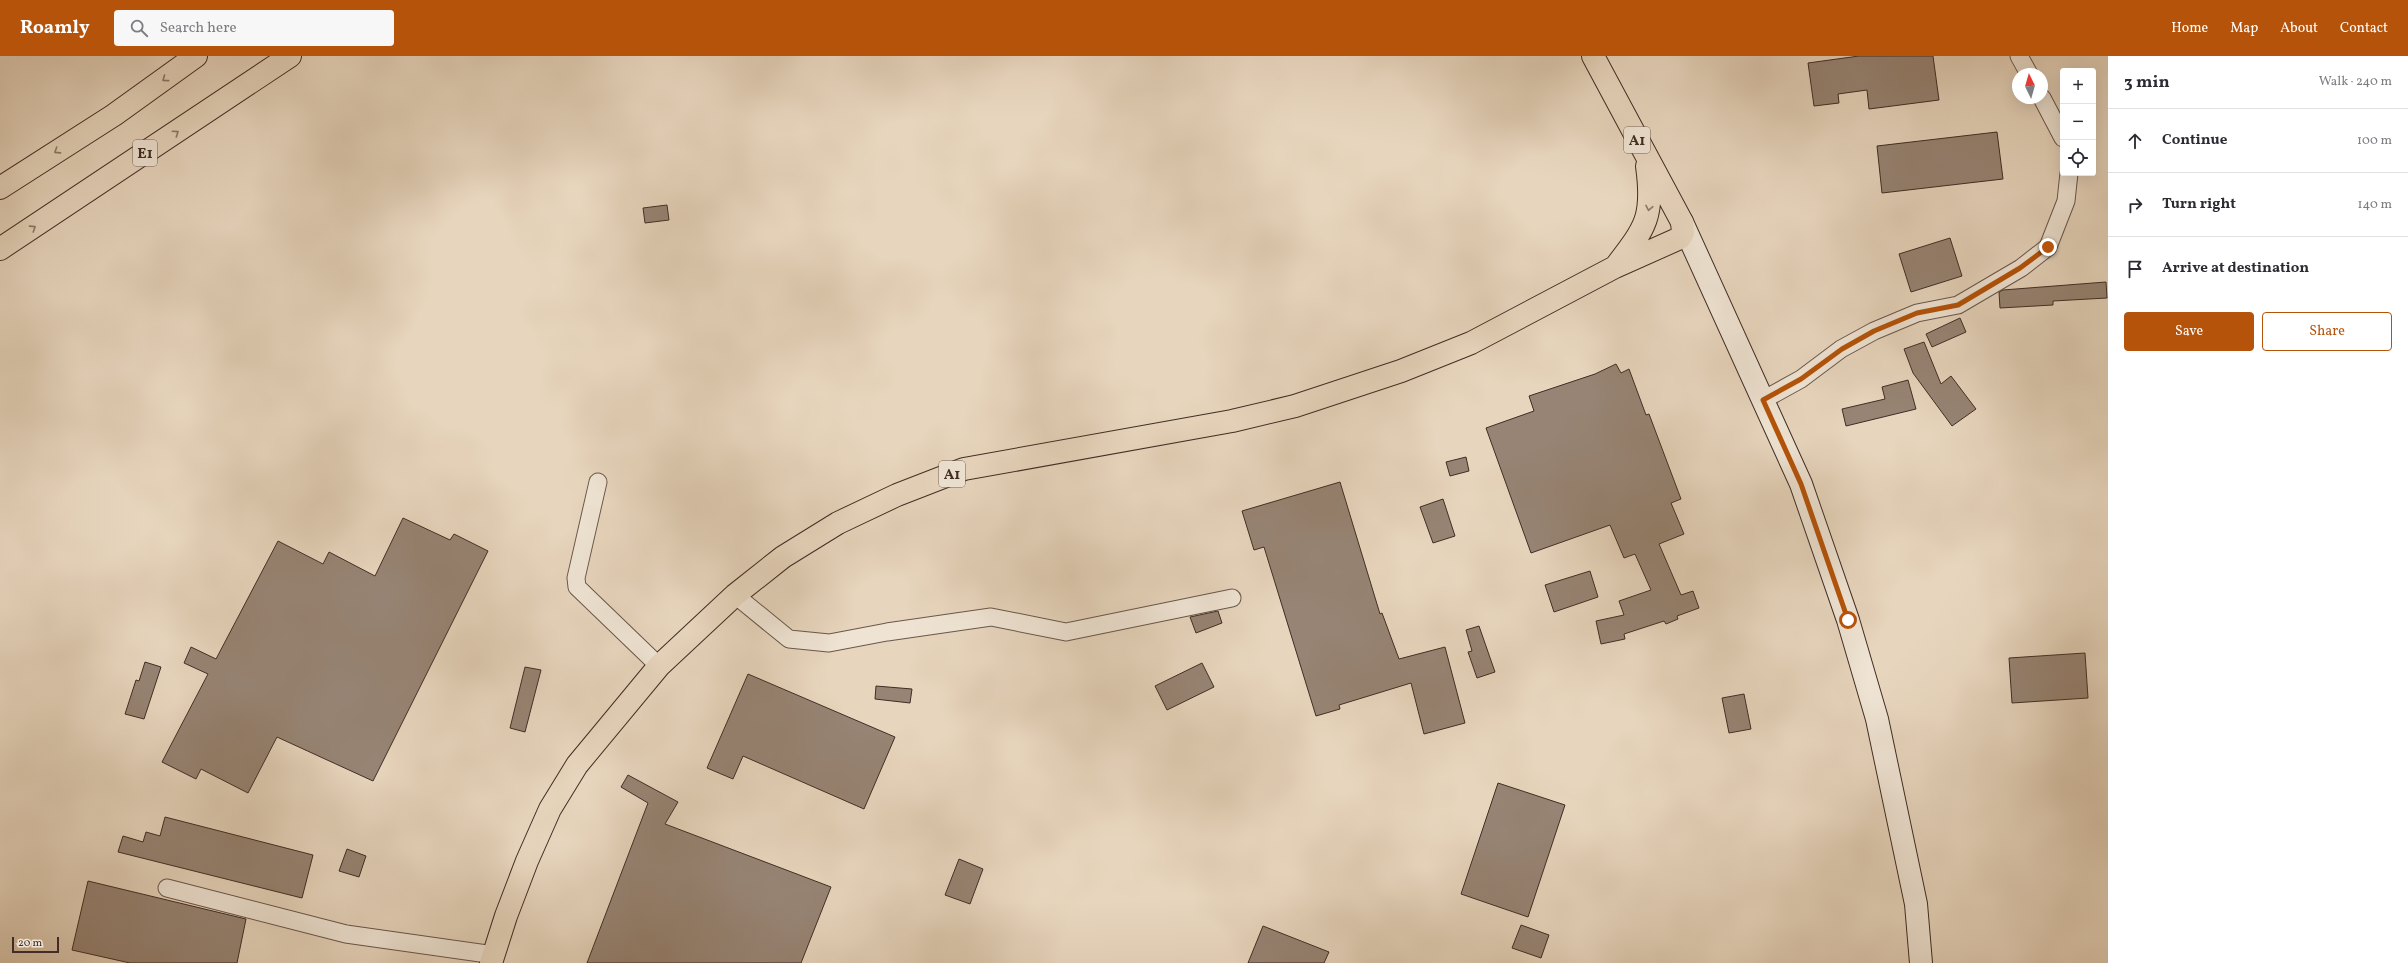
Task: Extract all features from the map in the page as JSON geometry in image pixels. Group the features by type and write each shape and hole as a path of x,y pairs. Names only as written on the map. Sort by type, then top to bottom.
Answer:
{"highway":[{"path":"0,188 114,114 196,56"},
{"name":"E1","path":"0,249 290,56"},
{"name":"A1","path":"492,959 526,861 550,809 577,764 659,666 735,595 783,557 838,524 897,495 964,469 1232,421 1295,406 1401,372 1471,343 1615,267 1674,242 1683,233 1682,222 1645,156 1593,56"},
{"name":"A1","path":"1615,267 1636,240 1650,206 1645,156"}],"main road":[{"path":"1682,222 1803,491 1848,620 1877,719 1916,904 1921,963"}],"street":[{"path":"2019,56 2026,68"},
{"path":"2045,104 2060,132"},
{"path":"1763,400 1801,379 1842,349 1874,331 1917,313 1958,305 2026,264 2048,247 2066,201 2069,176"},
{"path":"598,482 576,578 577,588 659,666"},
{"path":"735,595 789,639 829,643 887,632 991,617 1066,632 1232,598"},
{"path":"167,888 346,934 492,959"}],"building":[{"path":"1859,56 1933,56 1939,100 1869,109 1867,90 1838,94 1839,103 1814,106 1808,63"},
{"path":"1997,132 2003,179 1882,193 1877,146"},
{"path":"667,205 669,220 645,223 643,208"},
{"path":"1950,238 1962,276 1911,292 1899,254"},
{"path":"2106,282 2107,298 2053,301 2053,305 2000,308 1999,292 2003,290"},
{"path":"1960,318 1966,332 1932,347 1926,334"},
{"path":"1924,342 1941,384 1951,376 1976,409 1952,426 1913,373 1904,349"},
{"path":"1616,364 1621,373 1629,369 1646,415 1649,414 1681,499 1671,503 1684,534 1659,544 1681,595 1693,591 1699,608 1677,616 1678,619 1666,624 1664,621 1624,634 1625,639 1601,644 1596,621 1624,615 1619,601 1651,590 1635,554 1624,558 1610,525 1531,553 1486,428 1534,411 1529,396 1595,374"},
{"path":"1908,380 1916,409 1846,426 1842,409 1885,399 1882,387"},
{"path":"1466,457 1469,471 1450,476 1446,462"},
{"path":"1340,482 1380,614 1382,613 1399,659 1445,647 1465,723 1424,734 1411,683 1339,705 1340,709 1316,716 1264,547 1254,550 1242,511"},
{"path":"1443,499 1455,536 1433,543 1420,507"},
{"path":"403,518 450,540 454,534 488,551 373,781 277,737 248,793 201,769 196,779 162,762 208,674 184,663 191,647 216,659 278,541 323,564 329,552 375,576"},
{"path":"1590,571 1598,597 1554,612 1545,585"},
{"path":"1218,611 1222,623 1196,633 1190,617"},
{"path":"1479,626 1495,672 1477,678 1468,652 1472,651 1466,630"},
{"path":"2085,653 2088,698 2012,703 2009,658"},
{"path":"145,662 161,667 144,719 125,714 136,680 139,681"},
{"path":"1202,663 1214,687 1167,710 1155,686"},
{"path":"525,667 541,670 525,732 510,728"},
{"path":"748,674 895,737 864,809 743,756 733,779 707,768"},
{"path":"876,686 912,689 910,703 875,699"},
{"path":"1744,694 1751,729 1729,733 1722,698"},
{"path":"628,775 678,802 665,824 831,887 801,963 587,963 648,803 621,787"},
{"path":"1498,783 1565,805 1528,917 1461,894"},
{"path":"165,817 313,855 302,898 118,852 123,836 143,842 146,832 160,836"},
{"path":"347,849 366,856 359,877 339,871"},
{"path":"959,859 983,869 970,904 945,895"},
{"path":"88,881 246,919 237,963 130,963 72,950"},
{"path":"1521,925 1549,935 1541,958 1512,948"},
{"path":"1263,926 1329,952 1324,963 1248,963"}],"route":[{"path":"1848,620 1801,484 1763,400 1801,379 1842,349 1874,331 1917,313 1958,305 2020,268 2048,247"}]}
